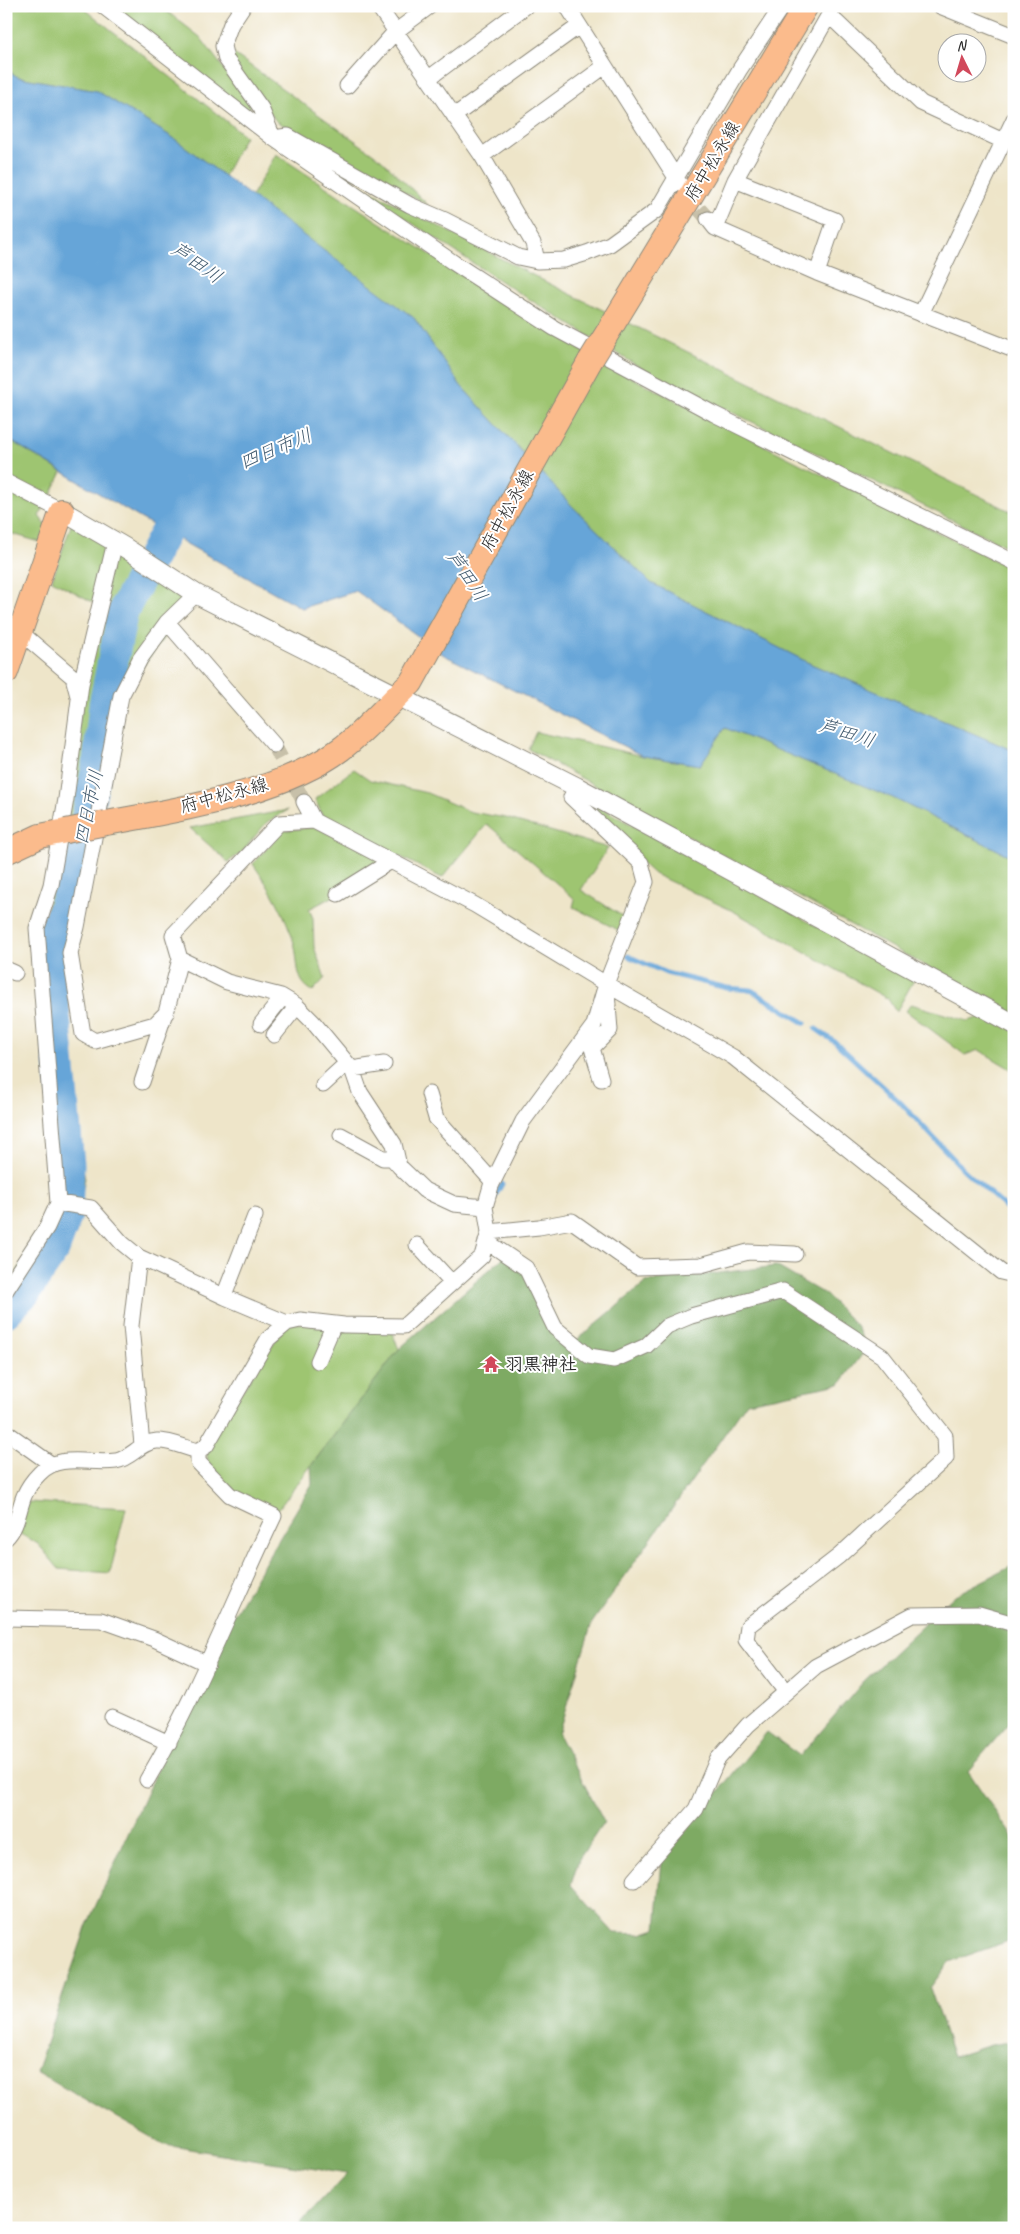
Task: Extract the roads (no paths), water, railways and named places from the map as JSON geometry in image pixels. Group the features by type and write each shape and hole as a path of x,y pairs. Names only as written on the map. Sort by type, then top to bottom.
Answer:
{"main road":[{"name":"府中松永線","path":"6,852 40,836 232,797 302,772 342,749 404,689 587,366 806,6"},
{"path":"6,672 62,511"}],"street":[{"path":"103,6 273,138 454,263 554,328 714,414 1014,562"},
{"path":"243,6 231,24 223,46 226,59 261,108 273,138"},
{"path":"378,6 482,156 534,243 537,261"},
{"path":"348,86 395,32 430,6"},
{"path":"429,78 526,6"},
{"path":"567,6 680,185"},
{"path":"273,138 288,136 410,206 445,220 518,257 537,261 564,260 587,254 610,244 657,210 680,185 740,70 782,6"},
{"path":"940,6 1014,36"},
{"path":"1002,141 921,103 832,11 711,223 817,273 1014,350"},
{"path":"454,116 579,26"},
{"path":"482,156 605,66"},
{"path":"921,314 1014,119"},
{"path":"735,180 835,220 817,273"},
{"path":"6,482 120,544 196,594 404,689 577,787 1014,1024"},
{"path":"7,1287 47,1227 58,1203 37,928 51,885 63,831 79,701 120,544"},
{"path":"166,1012 156,1024 95,1041 83,1034 70,953 77,927 121,696 140,659 167,622 196,594"},
{"path":"167,622 274,745"},
{"path":"20,632 73,677 79,701"},
{"path":"6,1538 15,1527 24,1495 39,1474 51,1464 65,1461 117,1461 131,1455 142,1445 156,1441 165,1441 198,1451 206,1446 268,1339 287,1323 300,1320 334,1324 404,1326 482,1256 488,1236 485,1207 494,1182 523,1121 594,1026 606,984 646,882 641,863 571,797 577,787"},
{"path":"304,802 314,821"},
{"path":"142,1082 166,1012 180,959 173,935 279,823 314,821 476,905 606,984 733,1057 1001,1272 1014,1276"},
{"path":"338,894 392,861"},
{"path":"180,959 227,982 283,997 297,1006 350,1066 360,1092 394,1144 399,1166"},
{"path":"601,1079 592,1048 610,1030 606,984"},
{"path":"261,1024 283,997"},
{"path":"274,1035 297,1006"},
{"path":"323,1085 350,1066 384,1064"},
{"path":"429,1094 436,1118 445,1138 494,1182"},
{"path":"341,1135 383,1158 392,1158 424,1190 440,1198 454,1204 485,1207"},
{"path":"58,1203 91,1208 122,1243 139,1257 287,1323"},
{"path":"224,1296 255,1216"},
{"path":"488,1236 572,1220 637,1267 701,1265 748,1252 795,1254"},
{"path":"488,1236 526,1268 555,1328 589,1356 614,1360 646,1346 667,1326 691,1316 784,1291 882,1356 945,1436 946,1458 839,1556 748,1626 746,1640 786,1692"},
{"path":"417,1245 452,1283"},
{"path":"139,1257 131,1326 142,1445"},
{"path":"318,1361 334,1324"},
{"path":"6,1432 51,1464"},
{"path":"147,1780 169,1743 208,1664 274,1516 230,1495 198,1462 198,1451"},
{"path":"634,1880 696,1808 717,1760 748,1725 816,1666 912,1615 979,1614 1014,1624"},
{"path":"6,1618 102,1620 154,1639 208,1664"},
{"path":"112,1717 169,1743"}],"water":[{"name":"芦田川","path":"6,70 18,77 97,91 172,137 414,318 461,386 572,506 651,583 811,664 1014,751 1014,858 893,798 725,728 700,765 643,756 444,655 356,591 302,608 140,518 6,438"}],"waterway":[{"name":"四日市川","path":"6,1312 25,1293 54,1250 67,1215 69,1164 48,941 62,912 78,859 98,762 104,705 123,611 185,495"},
{"path":"628,956 666,973 727,988 751,990 805,1023"},
{"path":"816,1029 835,1042 901,1103 964,1170 1014,1215"},
{"path":"494,1198 502,1184"}],"tunnel":[{"path":"684,192 708,219"},
{"path":"274,745 304,802"}],"place":[{"name":"羽黒神社","path":"491,1364"}]}
